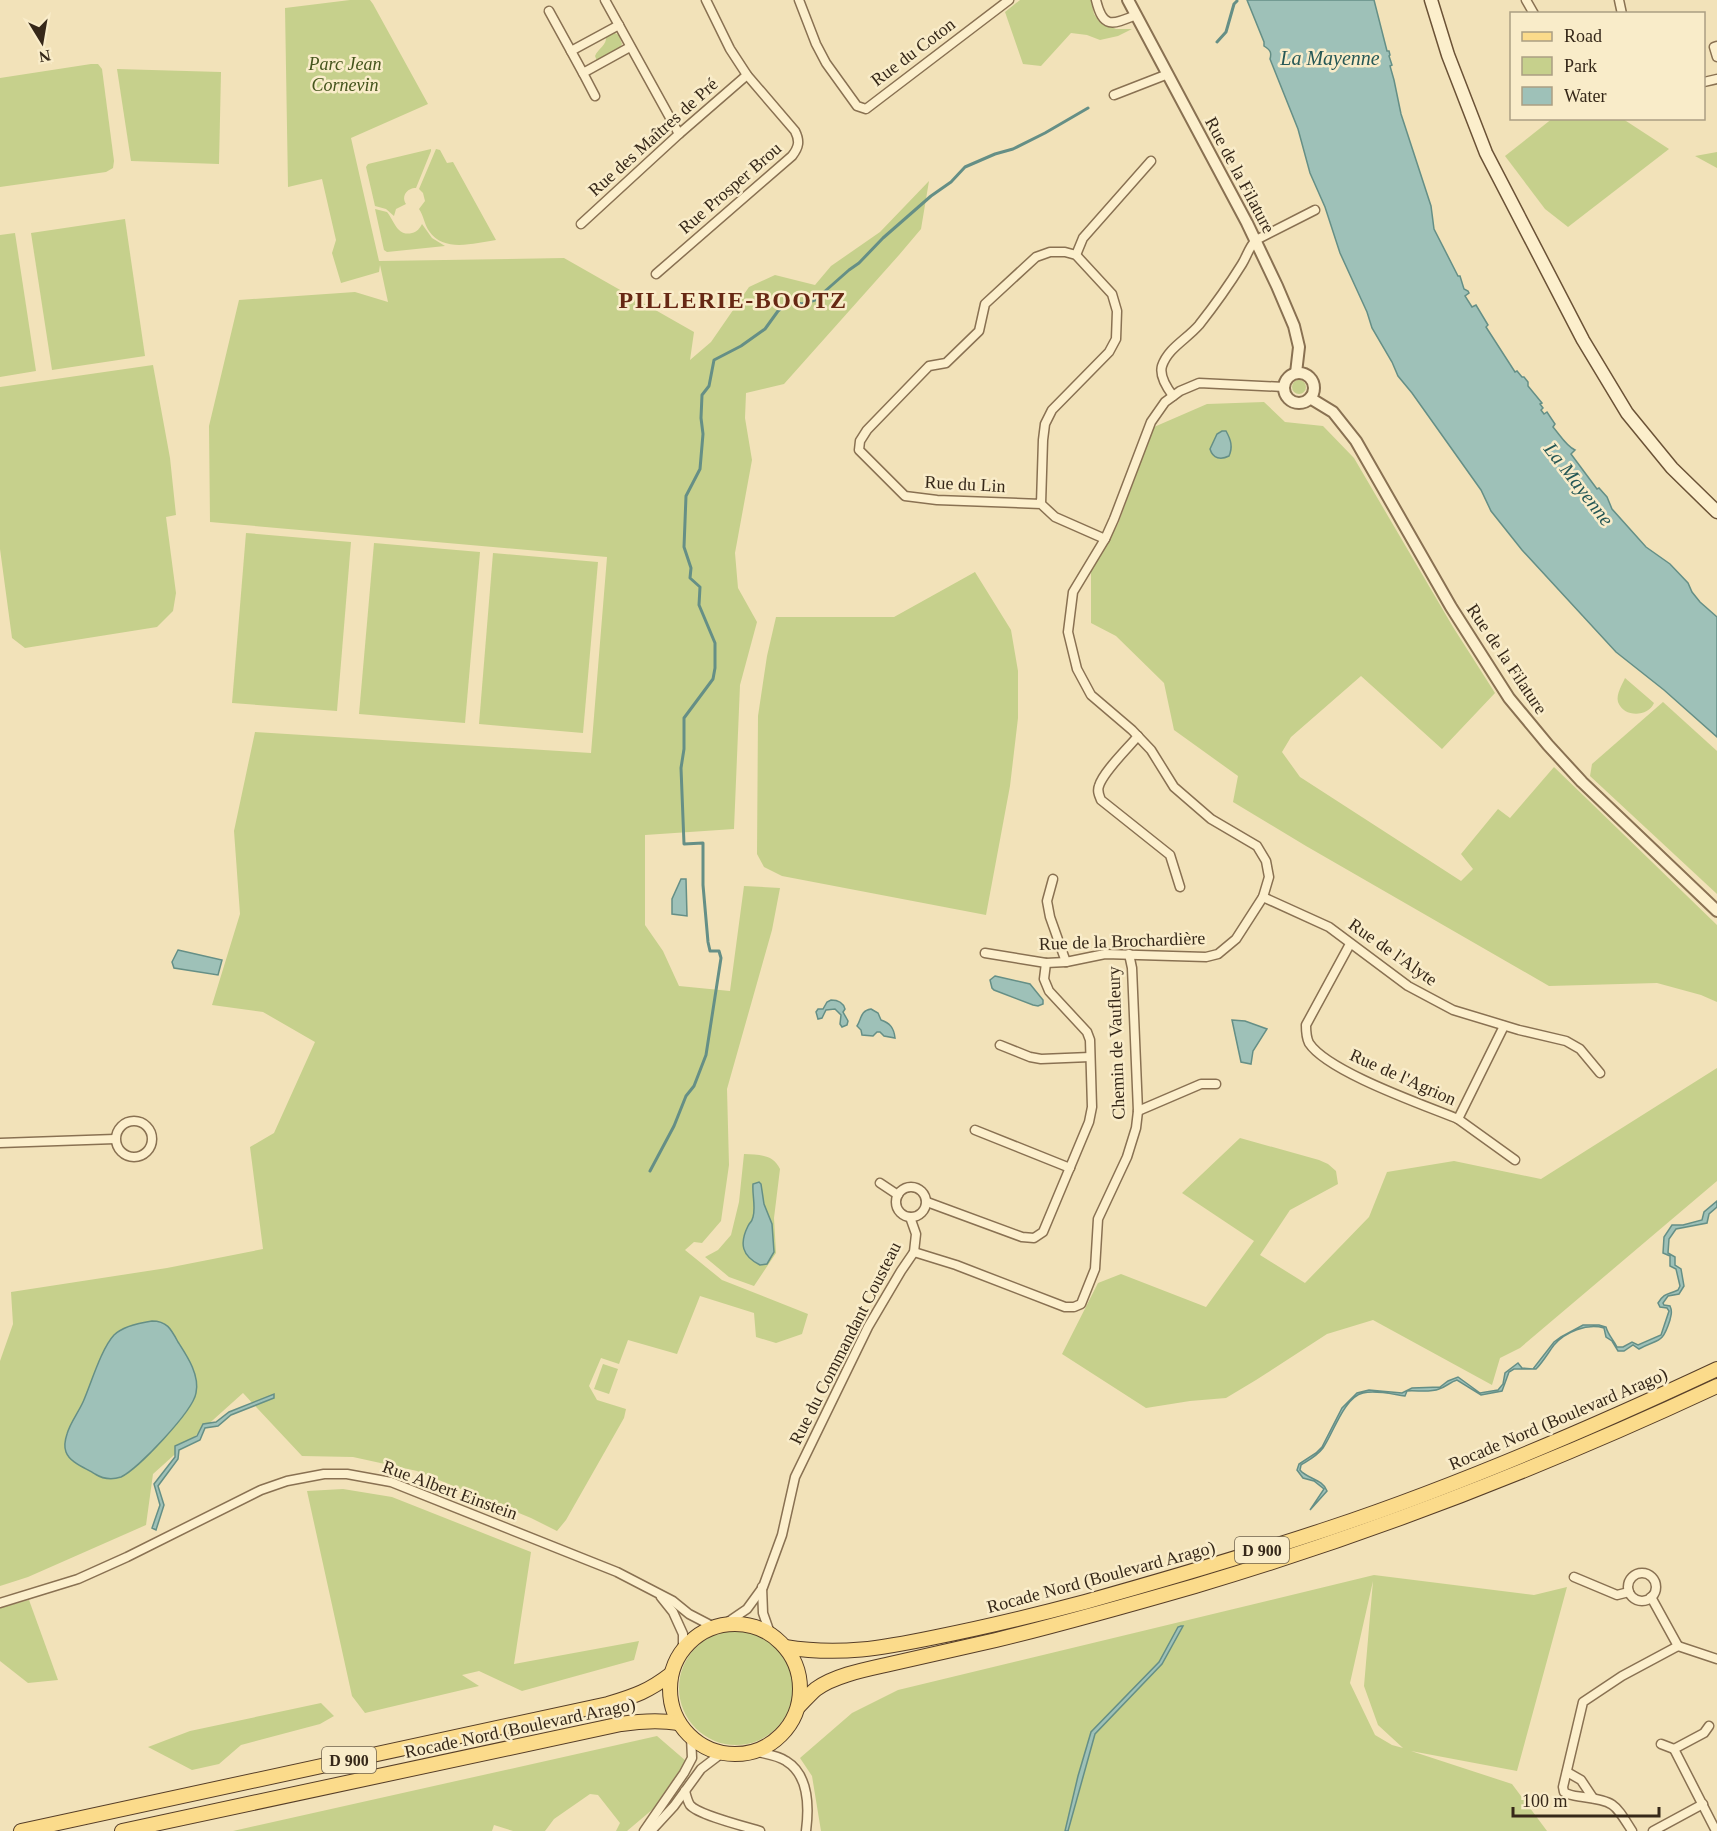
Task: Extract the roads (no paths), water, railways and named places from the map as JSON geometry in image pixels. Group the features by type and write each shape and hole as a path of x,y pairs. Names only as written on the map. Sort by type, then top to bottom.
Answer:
{"main road":[{"path":"1431,0 1448,55 1486,153 1583,340 1627,413 1672,468 1717,512"},
{"name":"Rocade Nord (Boulevard Arago)","path":"785,1647 837,1652 897,1645 978,1629 1191,1572 1332,1528 1458,1481 1581,1431 1717,1370"},
{"name":"Rocade Nord (Boulevard Arago)","path":"799,1706 816,1689 864,1670 996,1640 1195,1586 1339,1540 1576,1449 1717,1386"},
{"path":"748,1625 770,1633 785,1647 796,1665 801,1685 799,1706 792,1721 782,1734 769,1745 738,1754 722,1753 706,1747 691,1737 679,1723 672,1707 671,1674 683,1650 702,1632 720,1626 748,1625"},
{"name":"D 900","path":"21,1831 608,1704 639,1695 653,1688 671,1674"},
{"name":"Rocade Nord (Boulevard Arago)","path":"122,1831 621,1724 645,1720 679,1723"}],"street":[{"path":"605,0 679,134"},
{"name":"Rue Prosper Brou","path":"656,274 798,149 798,137 795,131 747,75 730,49 706,0"},
{"name":"Rue du Coton","path":"799,0 826,63 857,106 866,109 1010,0"},
{"path":"1096,0 1099,12 1107,22 1114,24 1136,15"},
{"name":"Rue de la Filature","path":"1128,0 1256,240 1294,326 1299,347 1296,373"},
{"path":"549,11 595,96"},
{"path":"571,51 619,25"},
{"path":"1717,46 1714,47 1717,57"},
{"path":"583,73 630,47"},
{"path":"1113,95 1168,74"},
{"name":"Rue des Maîtres de Pré","path":"581,224 747,75"},
{"path":"1105,539 1055,517 1041,504 1043,440 1045,424 1052,410 1109,352 1116,339 1117,311 1112,294 1076,255 1083,238 1151,161"},
{"path":"1173,396 1161,372 1162,364 1211,309 1243,264 1252,244 1315,210"},
{"name":"Rue du Lin","path":"1041,504 937,500 905,496 859,450 860,441 867,429 929,366 946,363 979,332 985,304 1036,257 1050,252 1076,255"},
{"path":"1296,373 1304,373 1313,382 1314,391 1310,398 1300,402 1291,400 1284,387 1287,378 1296,373"},
{"name":"Rue de la Brochardière","path":"985,953 1046,963 1066,962 1105,954 1206,957 1218,954 1236,939 1263,897 1269,877 1266,861 1257,846 1210,819 1174,787 1151,750 1091,695 1077,669 1068,632 1072,592 1105,539 1151,422 1158,410 1173,396 1199,383 1284,387"},
{"name":"Rue de la Filature","path":"1310,398 1333,412 1356,441 1452,607 1509,698 1582,782 1717,911"},
{"path":"1138,736 1104,776 1098,788 1098,795 1101,800 1170,855 1180,887"},
{"path":"1053,879 1047,901 1050,917 1066,962"},
{"name":"Rue de l'Alyte","path":"1263,897 1329,927 1408,987 1453,1010 1504,1026 1566,1041 1580,1049 1600,1073"},
{"name":"Rue de l'Agrion","path":"1350,944 1306,1024 1305,1033 1310,1044 1330,1061 1357,1077 1458,1119 1515,1160"},
{"name":"Chemin de Vaufleury","path":"914,1252 956,1265 1065,1307 1081,1304 1095,1269 1098,1219 1127,1157 1136,1128 1138,1111 1132,968 1129,954"},
{"path":"927,1202 1022,1237 1034,1238 1043,1232 1092,1110 1090,1040 1087,1032 1049,991 1044,979 1046,963"},
{"name":"Rue de l'Agrion","path":"1458,1119 1504,1026"},
{"path":"1000,1045 1041,1059 1090,1057"},
{"path":"1138,1111 1201,1084 1216,1084"},
{"path":"135,1121 145,1124 152,1138 145,1152 136,1156 122,1152 118,1148 116,1139 121,1125 135,1121"},
{"path":"975,1130 1070,1168"},
{"path":"0,1143 116,1139"},
{"path":"880,1183 898,1195"},
{"path":"914,1187 923,1192 927,1202 920,1215 910,1217 898,1210 896,1201 904,1189 914,1187"},
{"name":"Rue du Commandant Cousteau","path":"720,1626 747,1609 762,1587 782,1535 795,1477 868,1327 914,1252 916,1234 910,1217"},
{"name":"Rue Albert Einstein","path":"0,1603 78,1579 261,1490 287,1481 324,1474 347,1474 391,1482 617,1572 673,1601 698,1620 720,1626"},
{"path":"1648,1574 1654,1581 1655,1590 1651,1597 1638,1600 1629,1592 1629,1583 1634,1575 1648,1574"},
{"path":"1574,1577 1617,1595 1629,1592"},
{"name":"Rue du Commandant Cousteau","path":"762,1587 763,1613 770,1633"},
{"name":"Rue Albert Einstein","path":"651,1590 664,1599 673,1612 683,1634 683,1650"},
{"path":"1651,1597 1678,1646 1717,1659"},
{"path":"1632,1831 1611,1802 1570,1796 1564,1792 1563,1787 1580,1709 1583,1702 1622,1676 1678,1646"},
{"path":"1674,1749 1704,1733 1709,1726"},
{"path":"644,1831 692,1758 691,1737"},
{"path":"1661,1744 1674,1749 1716,1831"},
{"path":"754,1751 774,1755 787,1761 796,1769 801,1778 807,1802 806,1831"},
{"path":"651,1831 701,1769 722,1753"},
{"path":"1567,1772 1581,1780 1593,1798"},
{"path":"685,1791 690,1805 695,1809 760,1831"},
{"path":"1653,1831 1703,1804"}],"water":[{"name":"La Mayenne","path":"1247,0 1374,0 1390,55 1392,65 1390,66 1401,114 1431,206 1434,229 1460,276 1464,289 1469,293 1465,296 1472,307 1476,305 1488,325 1486,327 1515,372 1517,371 1528,382 1528,386 1542,403 1540,404 1543,408 1541,410 1544,414 1547,412 1555,424 1553,427 1575,450 1571,454 1597,489 1599,488 1607,497 1612,509 1646,547 1670,564 1688,583 1700,602 1717,617 1717,737 1664,690 1616,652 1522,550 1491,511 1481,490 1398,376 1372,328 1340,253 1325,207 1310,173 1298,129 1270,59 1271,53 1264,46"},
{"path":"1226,431 1231,447 1229,456 1220,458 1215,457 1210,449 1217,434"},
{"path":"681,879 686,879 687,916 672,914 672,899"},
{"path":"178,950 222,960 218,975 174,968 172,962"},
{"path":"995,976 1030,984 1043,1000 1043,1004 1033,1005 994,990 990,980"},
{"path":"831,1000 843,1005 847,1025 842,1027 841,1015 835,1009 826,1010 822,1018 818,1019 816,1012 818,1009 823,1009"},
{"path":"871,1009 878,1013 881,1020 891,1026 895,1038 884,1036 880,1032 873,1036 862,1035 857,1026 863,1013"},
{"path":"1232,1020 1245,1021 1267,1029 1253,1051 1251,1064 1241,1062"},
{"path":"759,1182 772,1224 774,1252 767,1264 760,1265 749,1258 743,1244 745,1232 754,1213 753,1184"},
{"path":"1717,1201 1717,1207 1709,1214 1707,1223 1676,1229 1669,1239 1668,1253 1675,1257 1675,1265 1681,1269 1684,1286 1679,1294 1668,1296 1663,1303 1670,1306 1672,1311 1662,1337 1639,1349 1633,1345 1624,1351 1618,1351 1612,1341 1606,1337 1604,1328 1584,1328 1559,1340 1539,1366 1533,1369 1554,1342 1583,1325 1606,1327 1617,1347 1623,1347 1632,1342 1638,1345 1661,1335 1669,1311 1667,1308 1660,1307 1658,1303 1665,1295 1678,1290 1680,1286 1676,1269 1670,1266 1670,1256 1663,1253 1664,1237 1672,1225 1683,1225 1702,1220 1704,1212"},
{"path":"152,1321 165,1324 173,1333 194,1373 196,1393 185,1413 164,1439 129,1472 111,1479 101,1477 68,1456 65,1450 67,1434 109,1341 122,1329"},
{"path":"1518,1363 1522,1368 1533,1369 1514,1369 1509,1372 1502,1391 1481,1395 1457,1380 1435,1390 1407,1391 1405,1396 1373,1392 1356,1396 1345,1408 1323,1448 1316,1456 1301,1465 1300,1470 1319,1481 1327,1491 1310,1510 1324,1489 1314,1481 1303,1478 1297,1470 1299,1464 1322,1447 1342,1408 1357,1393 1369,1390 1402,1393 1412,1388 1440,1387 1458,1377 1480,1393 1498,1390 1503,1384 1505,1373"},
{"path":"274,1394 274,1398 231,1415 218,1426 205,1428 200,1440 179,1450 178,1459 158,1486 164,1505 156,1530 152,1528 160,1505 154,1484 175,1457 175,1446 197,1436 203,1424 216,1422 229,1412"},
{"path":"1183,1626 1162,1664 1095,1734 1068,1831 1065,1831 1091,1732 1159,1662 1178,1627"}],"waterway":[{"path":"1217,42 1226,32 1234,4 1237,1"},
{"path":"650,1171 674,1126 686,1096 694,1086 706,1055 721,958 719,951 710,951 708,942 703,885 703,843 684,844 681,768 684,749 684,718 713,679 715,668 715,643 699,605 700,587 690,578 691,568 684,547 686,496 700,469 703,434 702,395 709,386 714,360 741,346 765,329 778,311 790,301 802,304 815,300 859,263 883,238 931,196 951,182 965,167 1013,149 1088,108"}],"district":[{"name":"PILLERIE-BOOTZ","path":"733,300"}],"park label":[{"name":"Parc Jean Cornevin","path":"345,74"}]}
